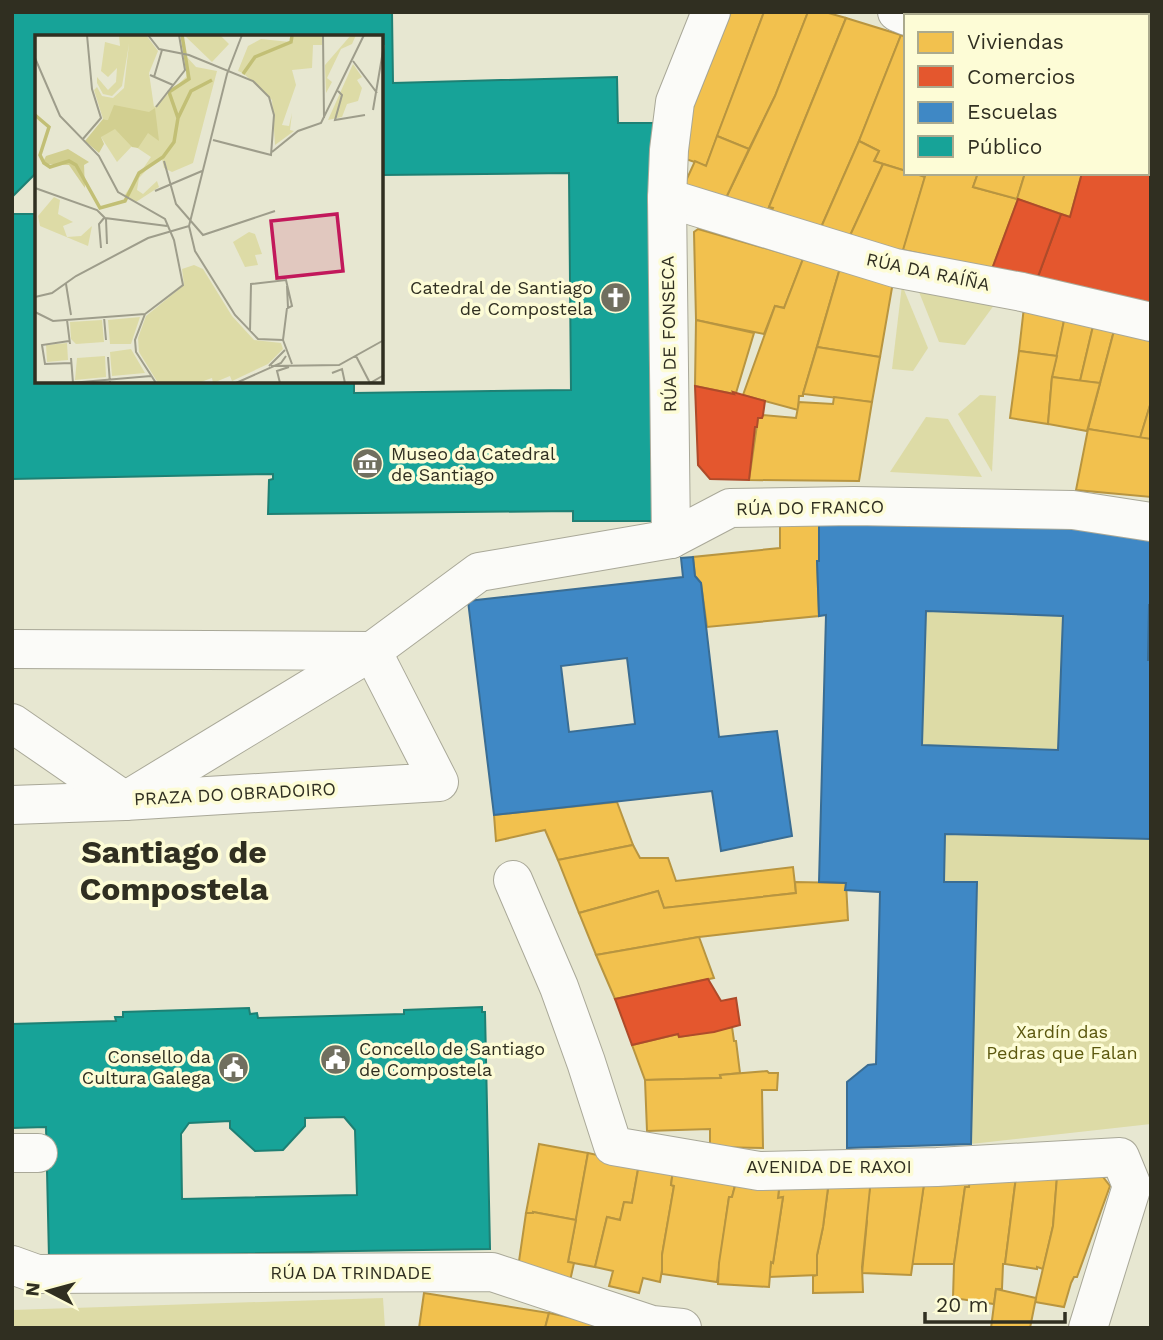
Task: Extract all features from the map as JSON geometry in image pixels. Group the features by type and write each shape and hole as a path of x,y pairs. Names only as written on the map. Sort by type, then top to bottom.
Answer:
{"street":[{"name":"RÚA DE FONSECA","path":"671,539 668,150 675,103 710,12"},
{"name":"RÚA DA RAÍÑA","path":"667,198 895,268 1022,292 1151,322"},
{"name":"RÚA DO FRANCO","path":"479,572 671,539 730,508 855,506 1073,510 1151,522"},
{"name":"PRAZA DO OBRADOIRO","path":"125,801 372,651 479,572"},
{"path":"12,649 372,651"},
{"name":"PRAZA DO OBRADOIRO","path":"125,801 439,782 372,651"},
{"path":"12,723 125,801"},
{"path":"12,805 125,801"},
{"name":"AVENIDA DE RAXOI","path":"513,880 559,987 613,1146 759,1171 937,1167 1120,1157 1132,1186 1088,1328"},
{"name":"RÚA DA TRINDADE","path":"12,1265 37,1273 492,1272 652,1325 682,1328"}],"green space":[{"path":"902,285 928,348 913,371 892,369"},
{"path":"917,287 997,301 965,345 939,342"},
{"path":"980,395 996,396 992,472 958,414"},
{"path":"926,417 948,419 982,477 890,472"},
{"path":"926,611 1063,616 1058,750 922,745"},
{"name":"Xardín das Pedras que Falan","path":"945,834 1151,839 1151,1124 971,1144 977,883 944,882"},
{"path":"383,1298 385,1328 12,1328 12,1310"}],"building: Viviendas":[{"path":"731,12 764,12 706,166 680,157 676,150"},
{"path":"764,12 808,12 775,96 749,149 717,136"},
{"path":"808,12 825,12 846,18 769,207 773,208 769,218 725,200 775,96"},
{"path":"953,12 989,12 988,14"},
{"path":"989,12 1025,12 1024,14"},
{"path":"1025,12 1102,12 1102,14"},
{"path":"1102,12 1149,12 1148,14"},
{"path":"1151,12 1151,53 1149,52 1148,14"},
{"path":"846,18 901,35 819,232 769,218 773,208 769,207"},
{"path":"901,35 904,36 904,170 874,161 879,151 859,141"},
{"path":"717,136 749,149 725,200 685,183 695,161 706,166"},
{"path":"859,141 879,151 874,161 883,164 848,240 819,232"},
{"path":"883,164 904,170 904,175 925,177 902,255 848,240"},
{"path":"925,175 977,175 973,187 1018,199 992,269 903,250"},
{"path":"977,175 1024,175 1017,199 973,187"},
{"path":"1024,175 1081,175 1070,217 1017,199"},
{"path":"698,229 803,259 784,308 775,306 764,334 696,320 694,232"},
{"path":"803,259 840,268 803,396 799,396 798,410 743,395 775,306 784,308"},
{"path":"840,268 893,282 880,357 817,347"},
{"path":"1024,307 1065,316 1057,356 1019,351"},
{"path":"1065,316 1094,322 1080,381 1052,377"},
{"path":"696,320 754,333 736,393 695,386"},
{"path":"1094,322 1115,327 1100,383 1080,381"},
{"path":"1115,327 1151,335 1151,402 1140,438 1088,429"},
{"path":"817,347 880,357 872,402 803,394"},
{"path":"1019,351 1057,356 1052,377 1048,424 1010,418"},
{"path":"1052,377 1100,383 1087,431 1048,424"},
{"path":"834,397 872,402 859,481 749,480 758,418 763,415 796,418 799,402 833,404"},
{"path":"1151,402 1151,439 1140,438"},
{"path":"1088,429 1151,439 1151,497 1076,490"},
{"path":"780,521 819,522 819,616 707,627 701,583 695,576 693,557 780,548"},
{"path":"617,802 633,845 558,860 545,830 496,841 494,815"},
{"path":"633,845 640,858 668,858 676,881 793,867 796,893 664,908 658,891 579,913 558,860"},
{"path":"795,882 846,883 848,920 699,937 596,955 579,913 658,891 664,908 796,893"},
{"path":"699,937 714,978 615,999 596,955"},
{"path":"732,1027 740,1073 720,1075 721,1078 645,1080 632,1045 678,1034 679,1037"},
{"path":"767,1071 778,1073 777,1090 762,1090 763,1148 710,1147 710,1129 647,1131 645,1080 721,1078 720,1075"},
{"path":"539,1144 588,1153 576,1220 526,1213"},
{"path":"588,1153 639,1164 632,1203 624,1202 620,1220 607,1217 595,1267 568,1262"},
{"path":"639,1164 673,1170 671,1185 674,1186 660,1282 643,1278 639,1293 609,1286 613,1271 595,1267 607,1217 620,1220 624,1202 632,1203"},
{"path":"673,1170 736,1182 732,1197 729,1197 717,1282 662,1274 662,1255 674,1186 671,1185"},
{"path":"925,1177 970,1177 969,1187 965,1187 954,1264 912,1264"},
{"path":"925,1177 911,1275 862,1273 871,1178"},
{"path":"970,1177 1016,1177 1003,1264 1002,1289 996,1289 994,1304 953,1298 954,1264 965,1187 969,1187"},
{"path":"1016,1177 1057,1177 1053,1226 1043,1269 1005,1264"},
{"path":"1057,1177 1103,1177 1110,1186 1064,1307 1035,1302 1053,1226"},
{"path":"871,1178 862,1267 863,1292 813,1293 813,1276 817,1275 817,1255 828,1188"},
{"path":"780,1180 828,1188 817,1255 817,1275 769,1277 783,1197 778,1198"},
{"path":"780,1180 778,1198 783,1197 769,1287 718,1284 729,1197 732,1197 736,1182"},
{"path":"526,1213 576,1220 568,1262 574,1263 570,1281 518,1268"},
{"path":"996,1289 1036,1298 1030,1328 991,1328"},
{"path":"424,1293 549,1313 545,1328 419,1328"},
{"path":"549,1313 597,1323 596,1328 545,1328"}],"building: Comercios":[{"path":"1149,110 1151,111 1151,306 1036,282 1061,214 1070,217 1081,175 1149,175"},
{"path":"1018,199 1061,214 1036,282 992,269"},
{"path":"695,386 765,401 762,418 758,418 755,427 749,480 710,479 698,465"},
{"path":"708,979 721,1001 736,998 740,1025 714,1032 679,1037 678,1034 632,1045 615,999"}],"building: Escuelas":[{"path":"819,522 1151,530 1148,660 1151,660 1151,839 945,834 944,882 977,882 971,1144 847,1148 847,1082 868,1065 876,1064 880,892 845,890 846,883 819,882 826,615 819,616","holes":["926,611 1063,616 1058,750 922,745"]},
{"path":"693,557 695,576 701,583 719,737 777,731 792,836 721,851 712,791 494,815 468,601 683,577 681,558","holes":["627,658 635,724 569,732 561,666"]}],"building: Público":[{"name":"Catedral de Santiago de Compostela","path":"12,12 392,12 393,83 617,77 618,123 660,123 663,521 573,521 573,511 268,514 269,480 273,479 273,474 12,479 12,214 35,214 35,383 354,383 354,393 571,390 569,173 383,175 383,35 35,35 35,174 12,197"},
{"path":"482,1007 482,1012 485,1012 490,1249 49,1258 46,1127 12,1128 12,1024 116,1021 115,1017 123,1017 123,1012 249,1008 250,1014 257,1013 258,1018 404,1014 404,1010","holes":["344,1117 355,1130 357,1195 182,1199 181,1134 189,1123 230,1121 230,1128 255,1151 283,1150 305,1126 305,1118"]}],"place":[{"name":"Catedral de Santiago de Compostela","path":"616,298"},
{"name":"Museo da Catedral de Santiago","path":"368,464"},
{"name":"Concello de Santiago de Compostela","path":"336,1059"},
{"name":"Consello da Cultura Galega","path":"234,1067"}],"district":[{"name":"Santiago de Compostela","path":"174,870"}]}
